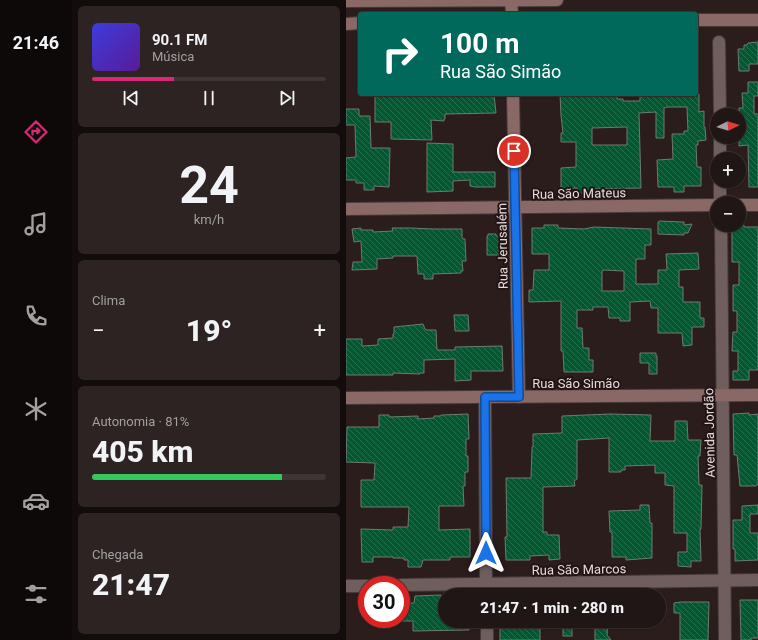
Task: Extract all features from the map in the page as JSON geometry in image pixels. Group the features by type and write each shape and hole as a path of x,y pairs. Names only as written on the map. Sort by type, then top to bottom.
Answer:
{"street":[{"path":"511,0 512,12"},
{"path":"353,1 557,0"},
{"path":"698,20 758,20"},
{"path":"347,23 358,23"},
{"path":"719,42 720,108"},
{"name":"Rua Jerusalém","path":"513,96 519,397"},
{"name":"Rua São Mateus","path":"346,209 710,205"},
{"path":"746,205 758,205"},
{"name":"Avenida Jordão","path":"721,232 725,640"},
{"name":"Rua São Simão","path":"346,398 758,395"},
{"path":"485,397 486,588"},
{"name":"Rua São Marcos","path":"539,588 758,580"},
{"path":"346,586 358,586"},
{"name":"Rua São Marcos","path":"410,586 452,588"},
{"path":"487,628 487,640"}],"building":[{"path":"758,42 758,64 749,64 749,71 739,71 738,49 744,49 744,45 747,45 748,43"},
{"path":"748,82 758,82 758,96 754,96 754,114 758,114 758,187 749,187 748,145 739,146 739,144 746,144 746,108 743,108 742,93 748,93"},
{"path":"699,94 699,112 704,111 706,140 698,141 698,145 696,145 697,167 701,167 701,186 684,186 684,192 674,192 674,187 658,187 657,160 673,159 672,134 684,134 684,131 688,131 687,107 664,108 664,138 656,138 656,112 639,113 641,188 590,189 590,193 577,193 577,188 561,188 561,168 576,167 576,142 561,142 561,133 563,133 560,96 617,96 617,99 623,99 623,101 640,101 640,96 698,96","holes":["627,127 627,145 592,145 592,128"]},
{"path":"375,96 494,96 496,113 445,114 444,121 431,120 432,140 391,139 391,122 375,122"},
{"path":"346,109 359,109 359,116 370,116 371,148 390,148 389,187 374,186 374,190 364,190 364,183 356,183 356,180 346,180 346,158 356,157 355,125 346,125"},
{"path":"427,143 453,144 453,172 495,172 495,187 470,186 470,180 453,181 453,191 427,192"},
{"path":"658,222 684,222 684,225 692,224 688,233 684,233 684,235 658,234"},
{"path":"544,225 558,225 558,228 584,229 594,227 651,229 651,245 645,245 645,259 636,259 636,284 658,284 658,270 667,270 666,254 698,253 699,269 679,270 679,287 683,287 683,302 700,302 700,318 704,318 704,327 692,327 692,345 683,346 682,333 658,333 658,308 651,308 650,301 630,302 630,321 620,321 620,318 609,318 608,307 593,307 593,310 577,310 577,328 582,328 583,348 589,348 589,360 593,360 593,372 564,372 563,351 561,351 561,301 529,302 529,290 533,290 534,270 549,270 549,254 532,254 532,228 544,228","holes":["602,271 624,271 624,291 602,291"]},
{"path":"746,227 758,227 758,370 749,370 749,380 733,380 733,371 738,371 738,351 732,351 733,332 737,332 737,311 733,311 733,285 739,285 739,262 732,262 732,232 746,232"},
{"path":"361,228 361,230 373,230 373,232 393,231 392,228 462,229 462,237 465,239 466,261 462,261 463,271 461,271 461,273 433,274 433,279 424,279 424,274 418,274 417,256 393,256 393,258 377,259 377,269 352,270 353,262 362,262 361,241 354,242 352,229"},
{"path":"488,234 496,234 496,236 499,236 499,255 487,255"},
{"path":"454,315 468,315 469,331 455,331"},
{"path":"423,324 427,330 436,330 437,350 455,350 455,347 502,346 503,371 471,371 471,380 455,381 455,359 424,360 424,373 420,374 393,373 393,375 346,375 346,339 362,339 362,346 378,345 378,339 393,338 394,327"},
{"path":"640,353 656,353 657,374 649,374 649,363 640,363"},
{"path":"749,413 749,415 758,414 758,485 740,486 737,455 734,455 733,414"},
{"path":"468,414 469,439 466,439 466,456 468,456 468,472 465,472 465,486 463,486 464,506 439,506 439,530 470,529 470,557 450,557 450,560 423,560 421,567 408,567 408,560 393,557 373,557 373,562 362,562 361,529 393,530 393,527 408,527 409,507 361,507 361,480 374,480 375,463 346,462 347,427 379,427 379,415 389,415 389,417 418,416 418,419 434,418 434,416 441,415"},
{"path":"610,414 651,415 650,441 675,441 675,421 687,421 688,440 701,440 700,456 698,456 699,485 702,485 700,529 701,561 691,561 691,567 678,566 678,552 687,552 687,533 674,533 674,486 665,485 665,473 655,473 655,465 625,466 625,470 621,470 621,472 609,472 609,438 577,440 577,479 574,481 575,486 543,487 543,532 547,532 547,535 559,535 560,559 549,560 549,555 530,556 530,560 506,560 506,478 531,478 533,434 562,433 562,416"},
{"path":"640,505 649,505 650,523 652,523 652,558 626,560 626,557 612,557 612,532 610,532 609,511 640,510"},
{"path":"758,505 758,514 750,514 750,533 758,533 758,560 735,561 735,549 733,549 733,520 742,520 742,506"},
{"path":"438,595 438,628 469,628 469,630 413,631 413,621 410,621 410,603 414,603 415,596"},
{"path":"740,600 758,600 758,638 741,640"},
{"path":"709,602 708,640 680,640 680,613 674,613 674,603"},
{"path":"500,628 540,628 540,640 500,640"},
{"path":"563,628 572,628 572,636 563,636"},
{"path":"595,628 608,628 607,635 611,640 595,640"}],"route":[{"path":"486,553 485,397 519,397 514,151"}]}
